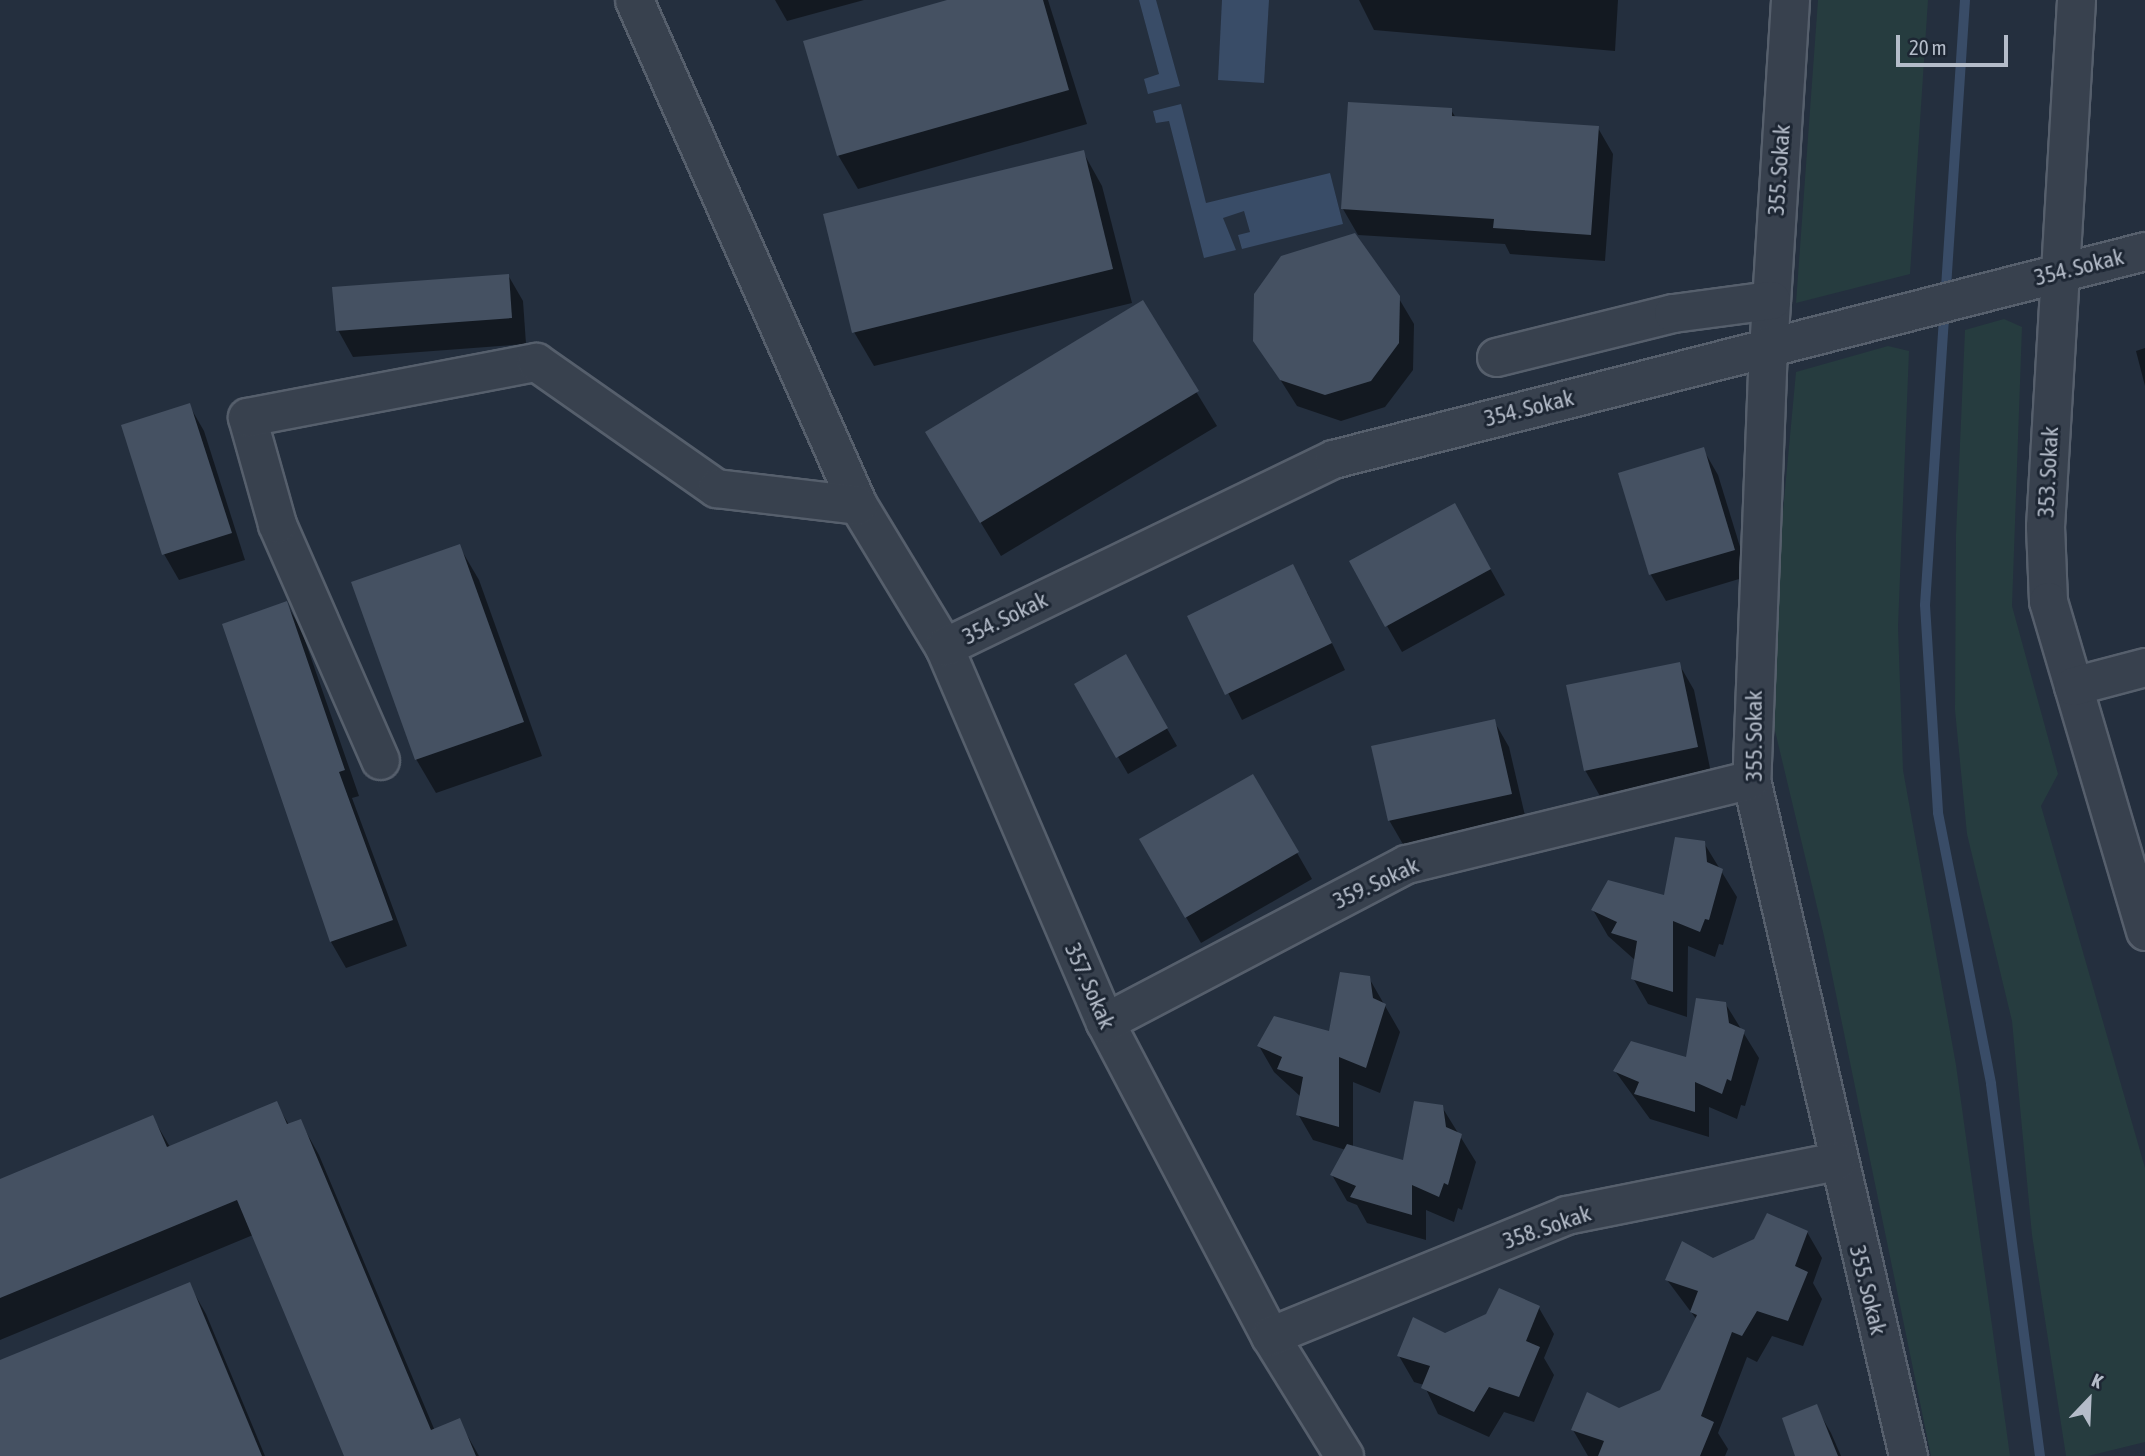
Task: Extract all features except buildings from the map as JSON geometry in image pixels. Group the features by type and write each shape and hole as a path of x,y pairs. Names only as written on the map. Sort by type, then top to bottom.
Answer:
{"street":[{"name":"357. Sokak","path":"634,0 858,505 944,647 1105,1022 1270,1336 1344,1456"},
{"name":"355. Sokak","path":"1790,0 1768,346 1751,779 1837,1161 1908,1456"},
{"name":"353. Sokak","path":"2077,0 2045,539 2048,601 2145,931"},
{"name":"354. Sokak","path":"944,647 1333,459 1984,290 2145,251"},
{"path":"1496,357 1673,313 1771,300"},
{"path":"380,760 277,524 247,417 536,362 716,488 858,505"},
{"path":"2073,686 2145,667"},
{"name":"359. Sokak","path":"1105,1022 1406,864 1751,779"},
{"name":"358. Sokak","path":"1270,1336 1566,1215 1837,1161"}],"green space":[{"path":"1818,0 1928,0 1910,274 1796,303"},
{"path":"2004,319 2022,327 2012,606 2058,774 2041,806 2145,1168 2145,1442 2088,1456 2066,1456 2032,1235 2012,1021 1967,834 1955,710 1956,535 1965,330"},
{"path":"1888,346 1909,351 1898,627 1903,770 1956,1065 2010,1456 1931,1456 1824,936 1766,693 1796,372"}],"water":[{"path":"1139,0 1156,0 1180,86 1148,94 1144,79 1159,74"},
{"path":"1222,0 1269,0 1264,83 1218,80"},
{"path":"1181,104 1206,203 1330,173 1343,224 1242,249 1238,235 1250,232 1244,211 1223,218 1236,250 1204,258 1169,121 1156,123 1153,111"}],"waterway":[{"path":"1965,0 1925,605 1938,813 1991,1084 2040,1456"}]}
